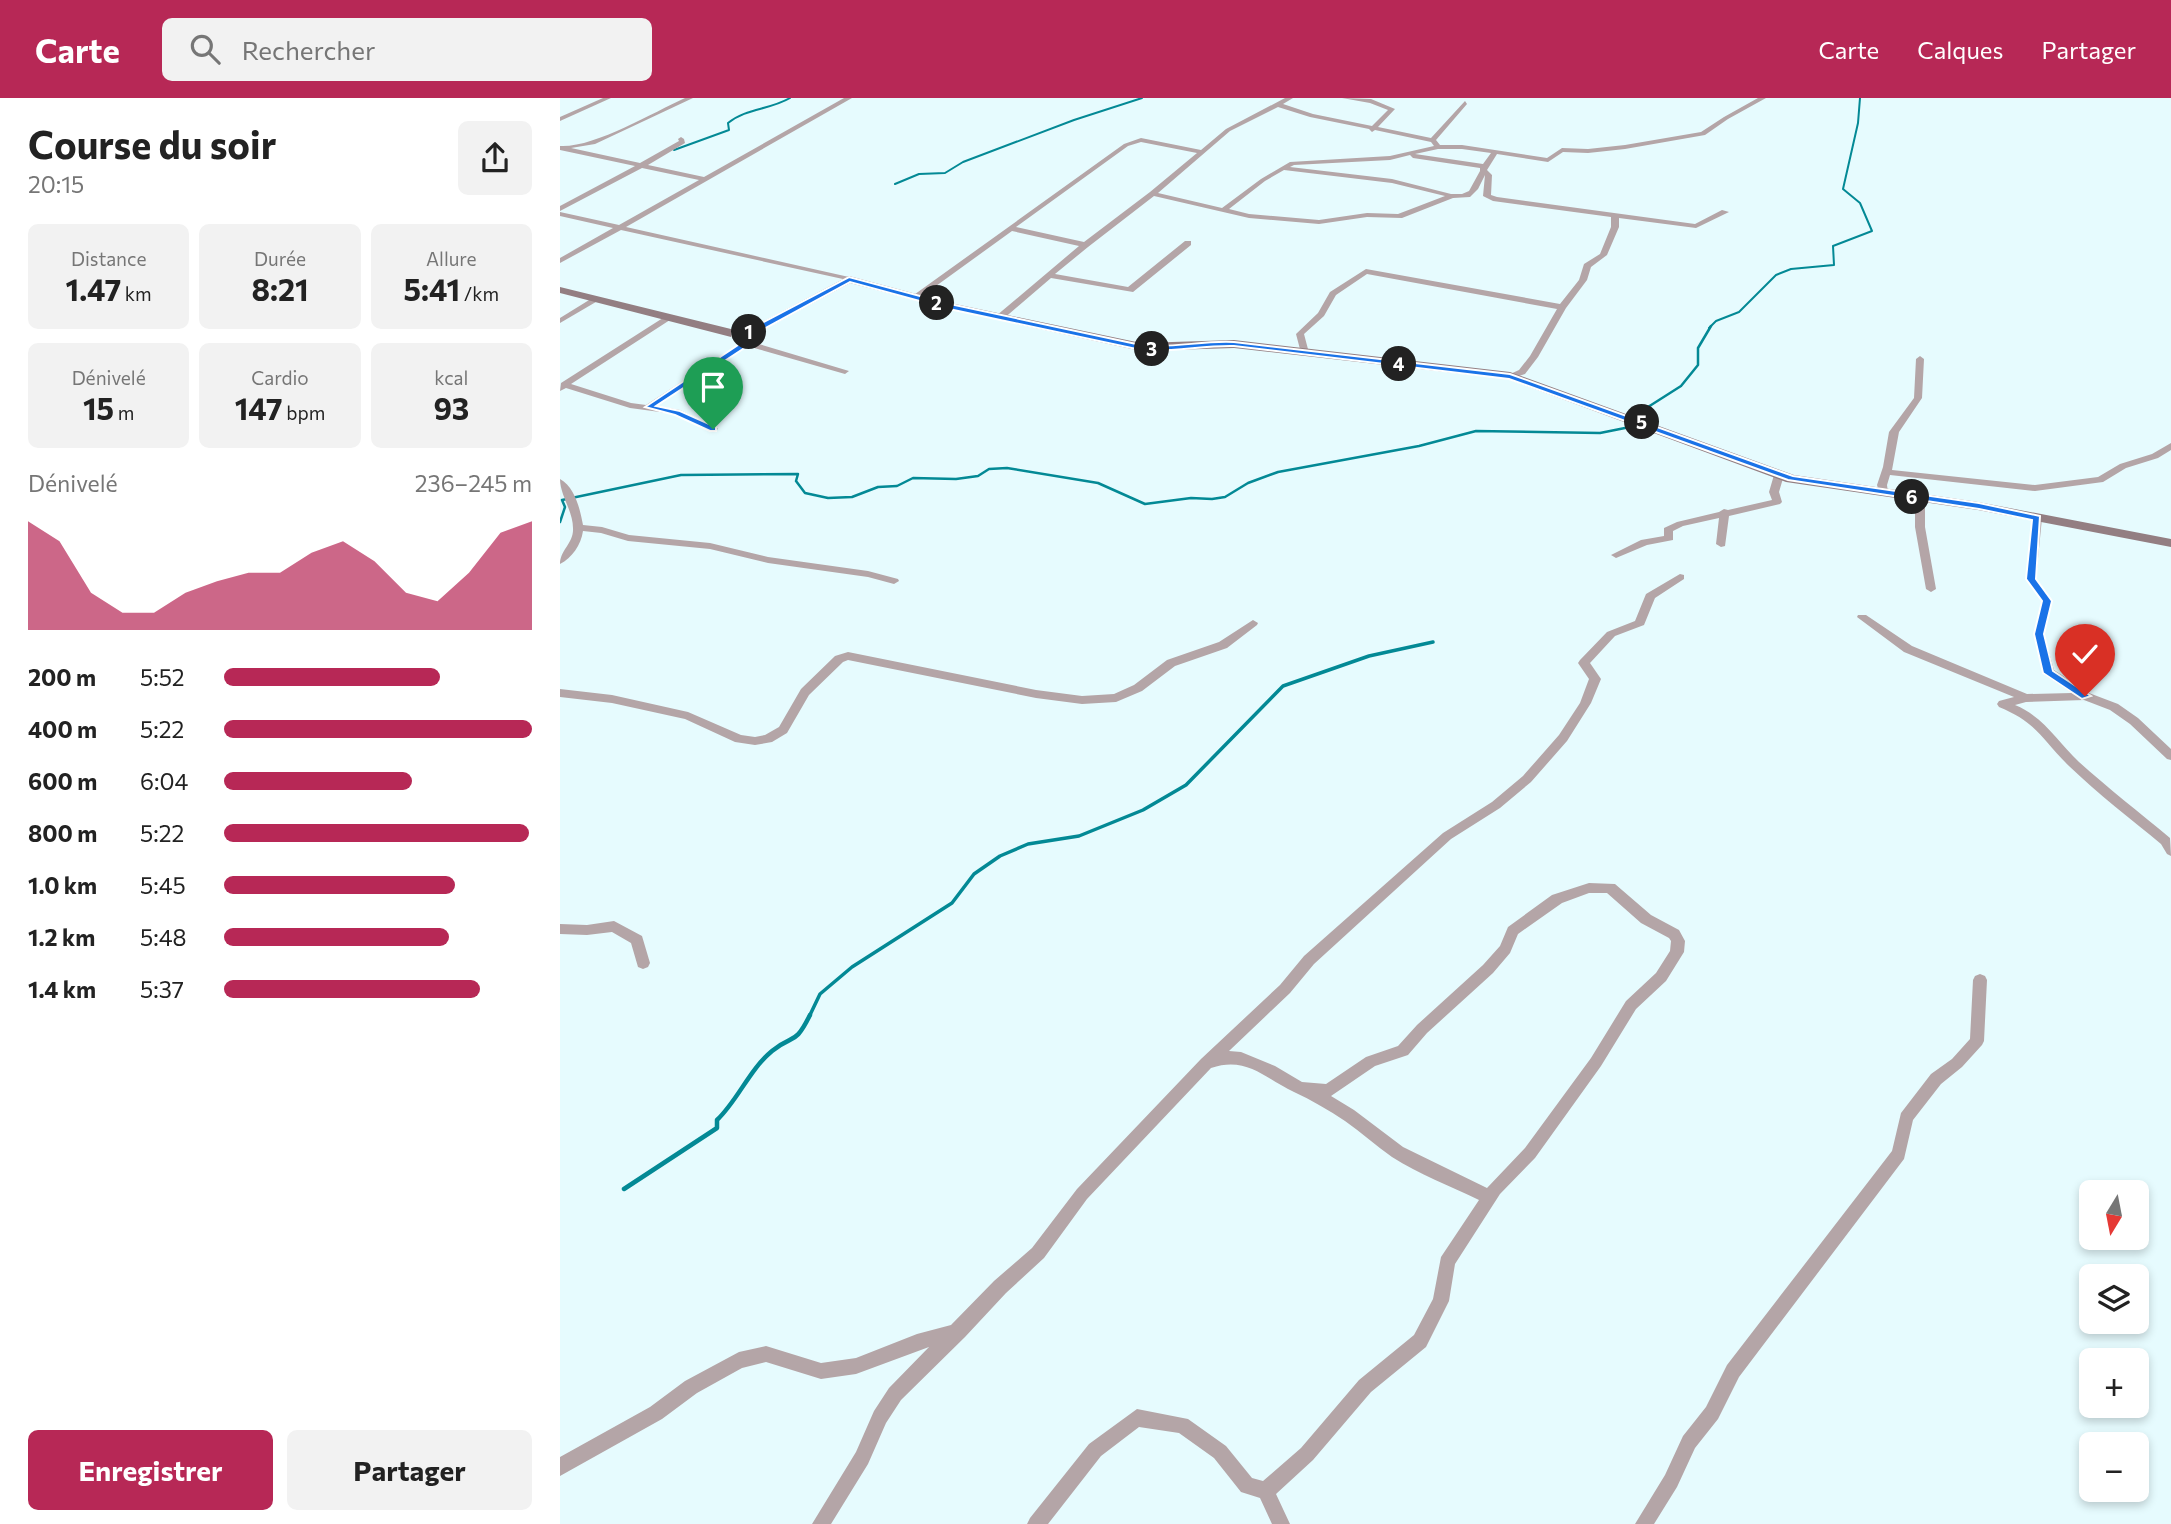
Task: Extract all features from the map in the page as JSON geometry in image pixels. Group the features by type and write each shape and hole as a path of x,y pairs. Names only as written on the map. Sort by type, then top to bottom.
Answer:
{"street":[{"path":"560,119 608,98"},
{"path":"561,148 593,143 690,98"},
{"path":"560,261 849,98"},
{"path":"999,318 1048,275 1153,194 1228,130 1290,98"},
{"path":"1345,98 1372,100 1392,109 1372,130"},
{"path":"1277,104 1312,116 1435,144 1548,160 1562,150 1625,147 1703,134 1763,98"},
{"path":"1410,155 1435,144 1465,103"},
{"path":"560,211 683,142 681,139"},
{"path":"915,297 1136,140 1203,152"},
{"path":"561,148 704,179"},
{"path":"1153,194 1249,216 1319,222 1367,215 1399,216 1452,196 1470,194 1477,187 1482,168 1496,152"},
{"path":"1224,210 1263,180 1292,163 1410,155 1482,168 1489,175 1487,196 1490,198 1696,226 1725,212"},
{"path":"1283,169 1419,186 1452,196"},
{"path":"560,211 719,252 849,279 999,318 1158,349 1206,343 1510,376 1636,420 1779,475 2171,543"},
{"path":"1510,376 1522,372 1534,357 1562,307 1574,294 1587,266 1603,255 1615,227 1615,214"},
{"path":"1009,228 1085,245"},
{"path":"1048,275 1130,290 1188,243"},
{"path":"1305,353 1300,334 1321,314 1333,294 1366,271 1562,307"},
{"path":"735,334 761,327 849,279"},
{"path":"560,290 735,334 746,343 845,371"},
{"path":"560,321 597,299"},
{"path":"562,387 669,318"},
{"path":"649,407 746,343"},
{"path":"1883,493 1882,485 1894,432 1918,398 1920,359"},
{"path":"562,387 677,412 713,429"},
{"path":"1887,472 2035,488 2100,480 2123,466 2155,457 2171,446"},
{"path":"1616,555 1645,542 1670,538 1668,530 1681,524 1777,502 1774,492 1779,475"},
{"path":"560,482 568,489 580,528 577,541 560,561"},
{"path":"1920,498 1920,527 1931,589"},
{"path":"1721,544 1724,512"},
{"path":"2037,518 2031,579 2047,601 2039,634 2049,673 2085,696 2125,714 2171,756"},
{"path":"580,528 602,530 628,538 710,546 768,560 868,574 894,581"},
{"path":"821,1524 862,1458 880,1417 895,1394 1000,1287 1038,1253 1082,1194 1206,1063 1284,989 1309,960 1447,836 1496,805 1527,779 1563,738 1585,704 1595,679 1584,663 1611,635 1640,623 1650,596 1680,577"},
{"path":"1861,617 1908,649 2026,698"},
{"path":"560,693 612,699 688,716 739,739 755,741 768,739 783,730 805,692 823,673 844,657 898,665 1036,694 1082,700 1116,698 1138,688 1171,663 1223,645 1253,623"},
{"path":"2085,696 2026,698 2003,704 2039,721 2081,771 2106,788 2166,841 2171,851"},
{"path":"1266,1491 1307,1454 1365,1386 1420,1341 1441,1301 1447,1262 1490,1198 1530,1153 1596,1062 1631,1005 1661,977 1677,952 1678,941 1674,934 1646,919 1610,888 1589,887 1570,893 1531,916 1513,931 1505,949 1488,969 1422,1029 1403,1051 1371,1061 1328,1091 1305,1089"},
{"path":"560,929 587,930 614,926 637,940 643,963"},
{"path":"1644,1524 1671,1481 1689,1441 1712,1413 1732,1371 1899,1154 1906,1118 1936,1079 1957,1063 1977,1041 1980,980"},
{"path":"1206,1063 1224,1057 1253,1061 1349,1115 1398,1152 1490,1198"},
{"path":"560,1467 656,1413 691,1387 739,1360 766,1354 821,1371 856,1366 917,1342 959,1331"},
{"path":"1036,1524 1095,1450 1137,1418 1182,1425 1220,1452 1247,1486 1266,1491"},
{"path":"1266,1491 1281,1524"}],"waterway":[{"path":"674,150 729,130 728,123 742,114 790,98"},
{"path":"895,184 919,174 945,173 963,162 1074,120 1142,98"},
{"path":"1711,326 1716,321 1739,312 1776,275 1791,269 1834,265 1833,246 1872,231 1860,203 1843,189 1858,123 1860,98"},
{"path":"560,522 565,507 562,500 681,475 798,474 796,481 805,493 828,498 852,497 878,487 897,486 913,478 956,479 978,476 989,469 1007,468 1098,483 1145,504 1225,497 1248,483 1278,472 1419,446 1476,431 1600,433 1630,427 1648,407 1681,386 1698,365 1698,348 1711,326"},
{"path":"809,1017 820,994 852,967 952,903 974,874 1000,856 1028,844 1079,836 1143,810 1186,785 1283,686 1369,656 1433,642"},
{"path":"624,1189 717,1128 717,1120 757,1067 772,1051 797,1036 809,1017"}],"route":[{"path":"713,429 677,412 649,407 746,343 735,334 761,327 849,279 949,306 1141,347 1158,349 1206,343 1234,344 1510,376 1791,478 1979,506 2037,518 2031,579 2047,601 2039,634 2049,673 2085,696"}]}
